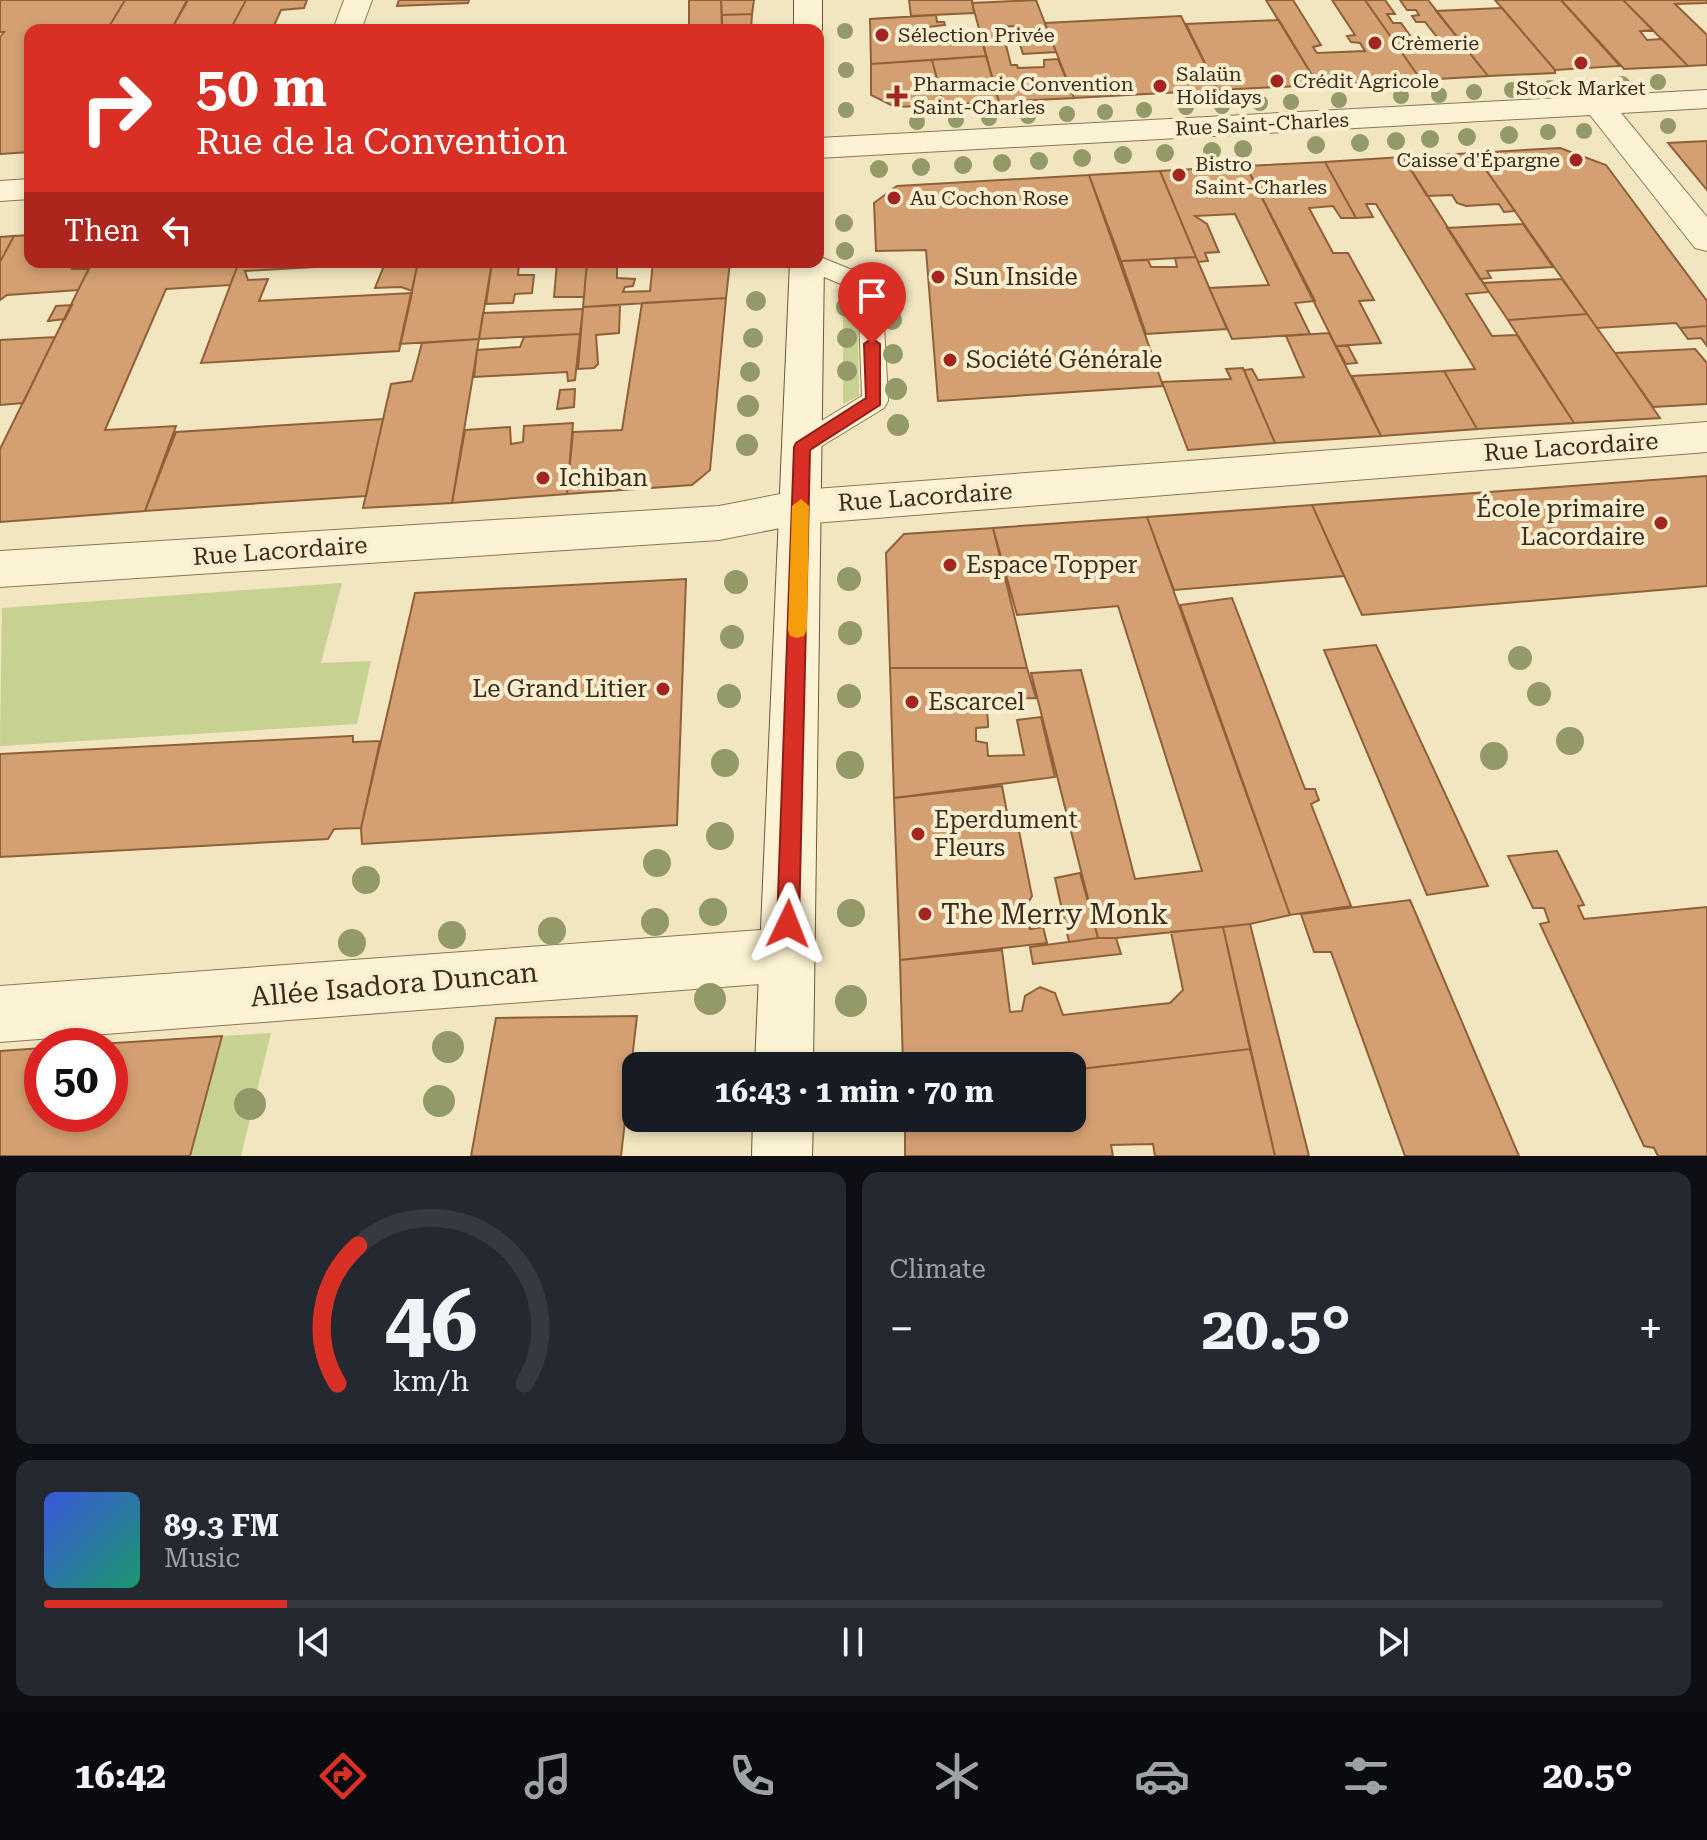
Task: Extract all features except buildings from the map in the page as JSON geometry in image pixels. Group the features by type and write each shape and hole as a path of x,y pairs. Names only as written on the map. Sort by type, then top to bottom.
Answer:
{"street":[{"path":"349,24 358,0"},
{"path":"808,0 808,24"},
{"name":"Rue Saint-Charles","path":"824,148 1707,99"},
{"path":"1598,105 1707,240"},
{"path":"0,191 24,189"},
{"path":"784,1052 808,268"},
{"name":"Rue Lacordaire","path":"0,569 719,523 801,507 1707,437"},
{"name":"Allée Isadora Duncan","path":"0,1014 787,955"},
{"path":"782,1156 783,1132"}],"lane":[{"path":"802,447 875,401 870,287 823,268"}],"green space":[{"path":"843,286 857,292 859,396 843,404"},
{"path":"342,583 321,663 371,661 357,724 0,746 2,608"},
{"path":"271,1033 241,1156 190,1156 222,1036"}],"slow traffic":[{"path":"797,630 801,506"}],"place":[{"name":"Sélection Privée","path":"882,35"},
{"name":"Crèmerie","path":"1375,43"},
{"name":"Stock Market","path":"1581,63"},
{"name":"Crédit Agricole","path":"1277,81"},
{"name":"Salaün Holidays","path":"1160,86"},
{"name":"Pharmacie Convention Saint-Charles","path":"897,96"},
{"name":"Caisse d'Épargne","path":"1576,160"},
{"name":"Bistro Saint-Charles","path":"1179,175"},
{"name":"Au Cochon Rose","path":"894,198"},
{"name":"Sun Inside","path":"938,277"},
{"name":"Société Générale","path":"950,360"},
{"name":"Ichiban","path":"543,478"},
{"name":"École primaire Lacordaire","path":"1661,523"},
{"name":"Espace Topper","path":"950,565"},
{"name":"Le Grand Litier","path":"663,689"},
{"name":"Escarcel","path":"912,702"},
{"name":"Eperdument Fleurs","path":"918,834"},
{"name":"The Merry Monk","path":"925,914"}],"route":[{"path":"788,924 802,447 875,401 872,344"}]}
